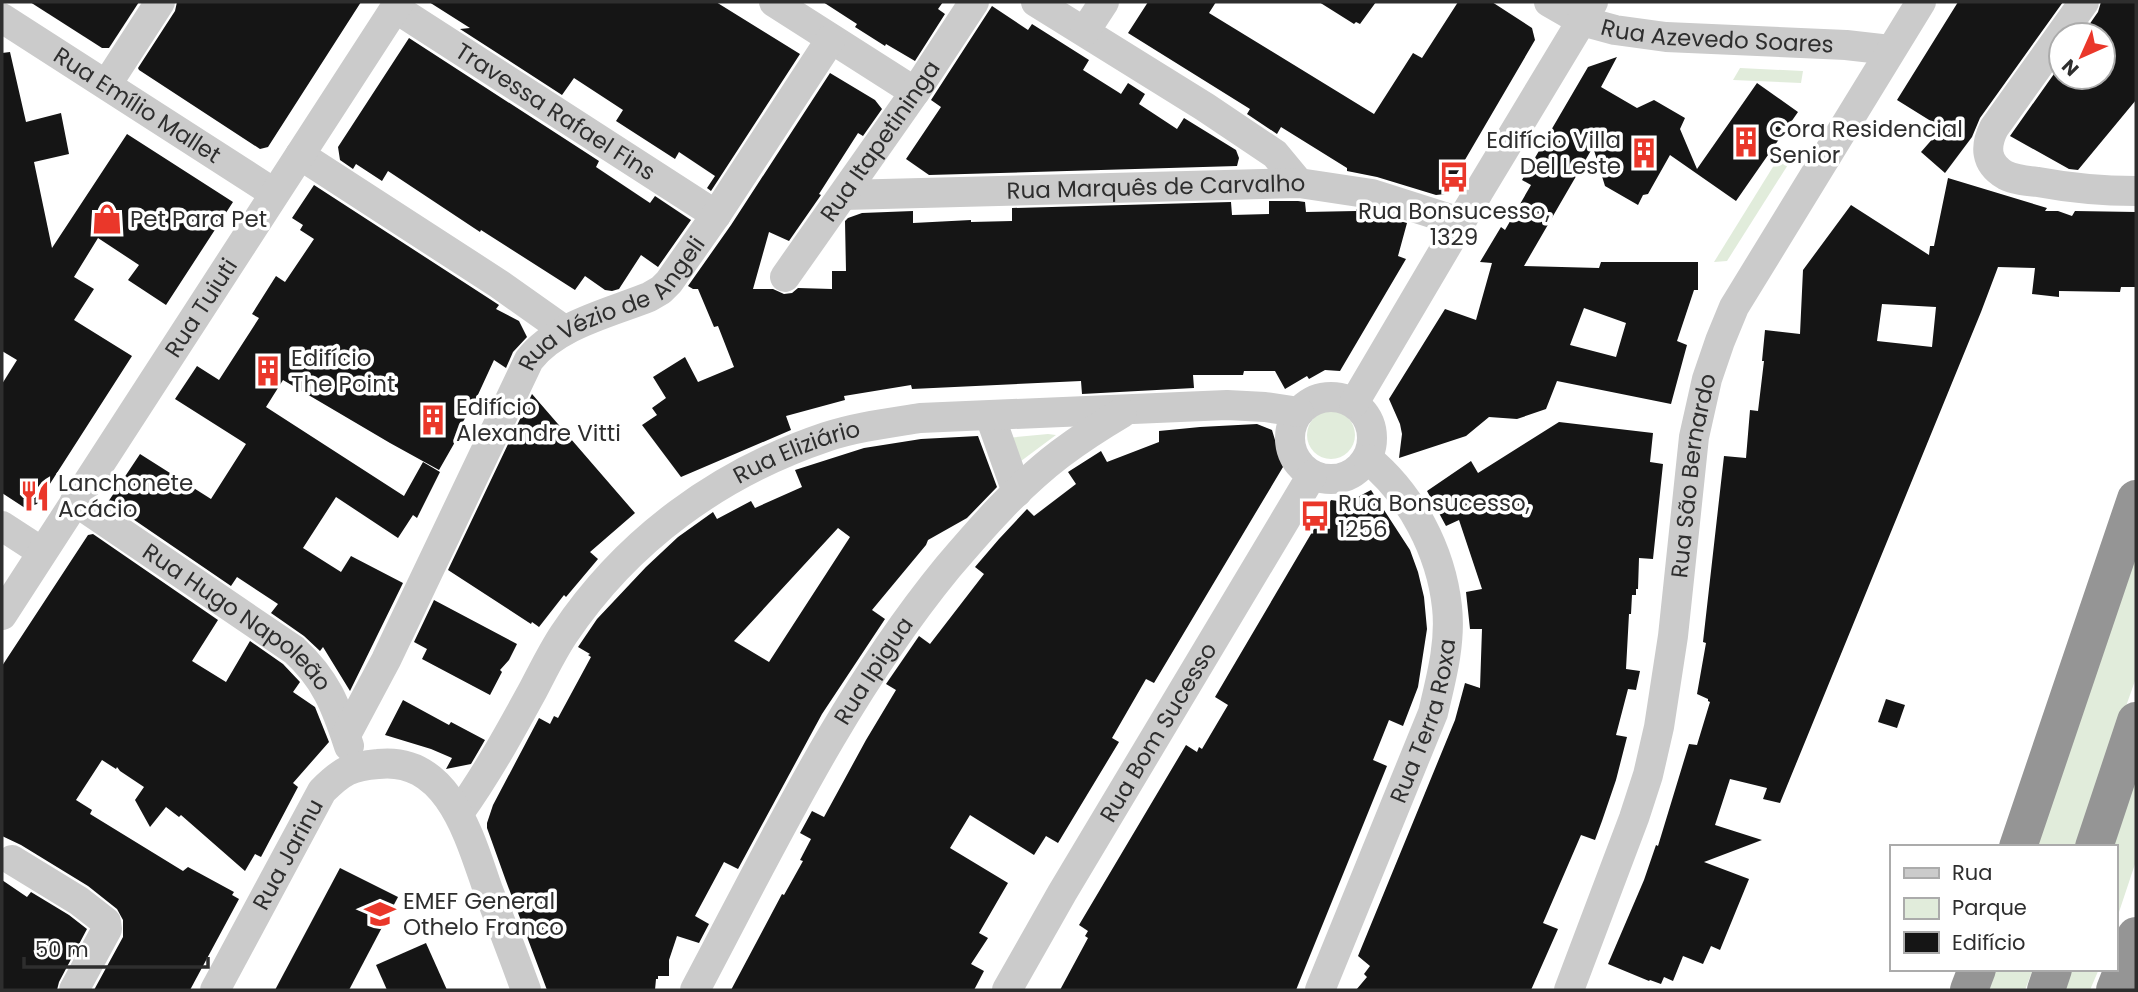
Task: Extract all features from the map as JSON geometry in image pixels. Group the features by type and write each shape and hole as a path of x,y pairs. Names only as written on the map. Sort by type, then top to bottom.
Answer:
{"highway":[{"path":"2019,845 2136,499"},
{"path":"2095,845 2136,721"},
{"path":"2115,990 2136,936"},
{"path":"1969,990 1976,971"},
{"path":"2046,990 2052,971"}],"street":[{"path":"107,84 160,2"},
{"path":"774,2 915,92"},
{"name":"Rua Itapetininga","path":"785,277 915,92 974,2"},
{"path":"1036,2 1275,154 1299,183"},
{"path":"1085,31 1104,2"},
{"name":"Rua Azevedo Soares","path":"1549,2 1587,11 1615,30 1666,37 1846,45 1890,51"},
{"name":"Rua São Bernardo","path":"1569,990 1648,775 1659,727 1673,636 1694,437 1707,379 1720,341 1734,307 1921,2"},
{"path":"2084,2 1994,128 1987,141 1988,150 1997,167 2005,174 2018,179 2085,189 2136,191"},
{"name":"Rua Tuiuti","path":"2,615 397,5"},
{"name":"Travessa Rafael Fins","path":"397,5 716,215"},
{"path":"1354,403 1587,11"},
{"name":"Rua Emílio Mallet","path":"2,18 274,193"},
{"name":"Rua Vézio de Angeli","path":"346,736 386,660 529,360 543,344 564,330 661,290 716,215 831,39"},
{"path":"300,155 499,284 564,330"},
{"name":"Rua Marquês de Carvalho","path":"844,195 1299,183 1372,194 1460,222"},
{"path":"1336,397 1354,403 1364,413 1371,428 1373,444 1367,459 1357,471 1342,479 1326,480 1312,475 1298,464 1291,449 1290,433 1295,417 1306,405 1320,398 1336,397"},
{"name":"Rua Eliziário","path":"459,813 489,768 563,635 594,595 666,522 744,471 829,436 873,425 920,418 1227,405 1299,412"},
{"name":"Rua Ipigua","path":"695,990 802,788 852,701 916,606 973,537 1017,492 1058,455 1126,410"},
{"path":"990,416 1017,492"},
{"name":"Rua Terra Roxa","path":"1320,990 1433,713 1443,670 1447,635 1447,609 1442,576 1427,536 1406,500 1382,471 1367,459"},
{"name":"Rua Bom Sucesso","path":"1007,990 1069,881 1312,475"},
{"name":"Rua Hugo Napoleão","path":"75,501 294,650 324,683 336,706 356,766"},
{"path":"2,526 42,552"},
{"path":"356,766 385,763 404,765 422,773 439,786 459,813 526,990"},
{"name":"Rua Jarinu","path":"215,990 314,803 330,783 356,766"},
{"path":"12,860 79,901 106,922 107,929 74,990"}],"green space":[{"path":"1740,68 1803,71 1801,83 1733,80"},
{"path":"1781,154 1791,160 1727,261 1714,262"},
{"path":"1331,411 1340,412 1348,418 1354,426 1354,444 1348,452 1340,458 1331,459 1322,458 1314,452 1308,444 1307,435 1308,426 1314,418 1322,412"},
{"path":"1056,435 1017,464 1007,438"},
{"path":"2136,543 2136,678 2077,845 2037,845"},
{"path":"2136,763 2136,861 2117,918 2117,845 2111,845"},
{"path":"1992,971 2032,971 2025,990 1986,990"},
{"path":"2067,971 2098,971 2090,990 2059,990"}],"building":[{"path":"30,2 139,2 109,48 102,48"},
{"path":"177,2 361,2 268,147 260,149 139,70 175,11"},
{"path":"429,2 716,2 800,54 711,191 707,188 715,176 679,152 675,159 616,121 623,110 574,78 562,95 460,29 470,28"},
{"path":"823,2 943,2 938,9 945,14 915,61 855,27 857,24"},
{"path":"1148,2 1216,2 1209,13 1374,114 1413,53 1422,58 1458,2 1492,2 1532,28 1535,40 1445,194 1436,195 1347,171 1347,168 1281,127 1277,134 1247,114 1250,109 1128,33"},
{"path":"1319,2 1376,2 1360,24 1354,24"},
{"path":"1958,2 2063,2 1980,118 1972,137 1945,173 1921,152 1942,128 1897,100"},
{"path":"2101,2 2136,2 2136,100 2078,170 2069,169 2010,136 2047,84 2047,91 2117,91 2117,21 2092,21"},
{"path":"992,6 1028,30 1032,24 1089,60 1083,70 1121,94 1128,83 1145,94 1139,104 1177,129 1184,118 1236,150 1239,158 1237,166 929,175 906,159 941,107 931,100"},
{"path":"409,38 599,161 596,167 650,203 655,196 691,220 658,267 641,255 619,289 605,290 585,276 575,290 388,171 382,181 356,164 353,169 340,160 338,147"},
{"path":"10,52 26,122 61,113 69,154 34,162 52,248 127,134 233,202 166,305 128,280 139,265 98,238 74,277 94,289 74,320 132,356 37,504 25,508 2,493 2,384 17,360 2,351 2,53"},
{"path":"1617,57 1601,87 1637,108 1654,100 1685,118 1680,129 1697,169 1757,83 1798,112 1736,201 1670,155 1648,194 1643,195 1638,205 1605,186 1593,147 1524,266 1599,268 1601,262 1698,262 1698,290 1694,290 1677,341 1687,345 1671,404 1557,381 1546,409 1517,419 1489,417 1466,436 1399,458 1402,434 1389,399 1445,309 1476,320 1492,263 1480,262 1501,227 1505,230 1531,185 1522,180 1588,67","holes":["1584,308 1626,323 1616,357 1570,345"]},
{"path":"830,73 875,100 882,109 863,136 858,133 819,194 821,195 789,241 769,232 753,289 773,289 784,294 792,293 798,288 832,289 832,271 846,271 845,221 862,213 913,211 913,223 1012,221 1012,208 1231,202 1232,215 1269,214 1269,201 1298,201 1305,202 1306,212 1356,209 1407,223 1398,256 1406,259 1340,371 1325,370 1309,379 1307,376 1285,389 1275,371 1244,371 1243,375 1193,375 1194,388 1082,394 1081,381 912,389 911,385 844,396 845,400 786,416 791,430 681,477 642,425 657,415 652,408 666,398 653,377 685,357 698,382 734,367 718,326 714,327 698,289 688,286"},
{"path":"1948,178 2047,208 2045,211 2058,211 2072,216 2075,211 2136,212 2136,287 2121,287 2120,292 2059,291 2059,297 2032,294 2035,268 1998,267 1780,803 1763,799 1767,788 1730,779 1715,825 1762,840 1704,862 1749,879 1720,950 1711,946 1703,964 1683,956 1673,981 1664,977 1661,984 1608,964 1656,845 1658,846 1689,744 1697,745 1710,702 1697,694 1706,643 1703,642 1724,456 1746,458 1750,410 1758,411 1765,330 1800,334 1803,270 1851,205 1929,255 1930,246 1934,246","holes":["1882,304 1936,307 1932,347 1877,341"]},
{"path":"314,185 499,305 496,309 519,321 527,337 513,352 506,368 494,360 456,434 459,435 439,470 283,380 266,407 404,496 423,462 440,472 417,518 413,515 398,538 336,497 303,548 341,572 351,556 403,583 350,691 323,647 320,651 271,613 278,604 237,577 231,586 108,502 140,454 211,499 246,444 175,399 197,366 219,380 259,318 252,314 276,276 285,282 314,239 300,230 303,225 292,218"},
{"path":"532,394 635,513 590,552 598,559 539,627 448,570"},
{"path":"1559,422 1653,433 1650,462 1663,464 1653,559 1639,558 1638,589 1636,595 1632,595 1629,614 1626,669 1640,671 1636,690 1628,689 1616,735 1627,737 1602,821 1595,840 1581,835 1543,923 1558,929 1531,990 1356,990 1367,977 1364,974 1370,966 1358,956 1455,720 1465,683 1480,688 1482,629 1470,629 1466,592 1482,589 1459,520 1446,526 1427,491 1471,461 1478,473"},
{"path":"1257,424 1272,430 1283,467 1154,683 1146,679 1112,738 1119,742 1058,843 1046,836 1034,855 970,815 950,848 1008,883 979,933 988,938 971,964 984,971 974,990 731,990 782,894 784,895 803,861 800,860 811,839 800,833 812,811 824,817 896,690 886,684 919,636 930,644 984,574 975,567 999,539 1027,509 1034,516 1076,484 1068,472 1101,451 1107,462 1159,442 1159,431"},
{"path":"978,436 997,487 967,518 928,540 872,610 885,619 822,714 738,869 724,862 695,916 709,924 699,943 677,936 669,960 669,976 658,976 655,990 547,990 487,823 493,805 539,718 550,724 554,716 558,718 591,657 578,647 597,619 678,537 713,512 717,519 751,501 755,508 802,487 795,470 864,448 921,439","holes":["838,528 850,537 769,662 734,641"]},
{"path":"1371,490 1410,550 1424,597 1427,629 1418,687 1403,726 1389,720 1373,760 1387,766 1296,990 1060,990 1088,938 1085,936 1088,931 1079,925 1186,745 1197,752 1199,747 1202,749 1228,705 1215,697 1331,500 1354,499"},
{"path":"93,534 218,620 192,661 226,682 250,641 283,664 300,682 293,692 315,707 329,742 293,783 298,787 261,857 255,854 245,871 181,815 179,817 166,807 150,827 135,800 144,787 117,767 116,769 102,760 76,800 92,810 90,814 183,871 188,867 234,892 232,895 239,899 190,990 94,990 123,937 123,920 117,909 88,886 2,836 2,666 88,535"},
{"path":"434,600 517,644 500,670 502,672 490,695 422,659 427,649 414,642"},
{"path":"1886,699 1905,705 1897,728 1878,722"},
{"path":"403,700 449,725 451,722 485,740 471,764 446,769 452,758 385,735"},
{"path":"340,868 398,897 349,990 275,990"},
{"path":"2,880 27,897 31,892 87,929 57,990 2,990"},
{"path":"426,943 447,990 387,990 376,965"}],"place":[{"name":"Cora Residencial Senior","path":"1746,142"},
{"name":"Edifício Villa Del Leste","path":"1644,153"},
{"name":"Rua Bonsucesso, 1329","path":"1454,177"},
{"name":"Pet Para Pet","path":"107,219"},
{"name":"Edifício The Point","path":"268,371"},
{"name":"Edifício Alexandre Vitti","path":"433,420"},
{"name":"Lanchonete Acácio","path":"35,496"},
{"name":"Rua Bonsucesso, 1256","path":"1315,516"},
{"name":"EMEF General Othelo Franco","path":"380,914"}]}
